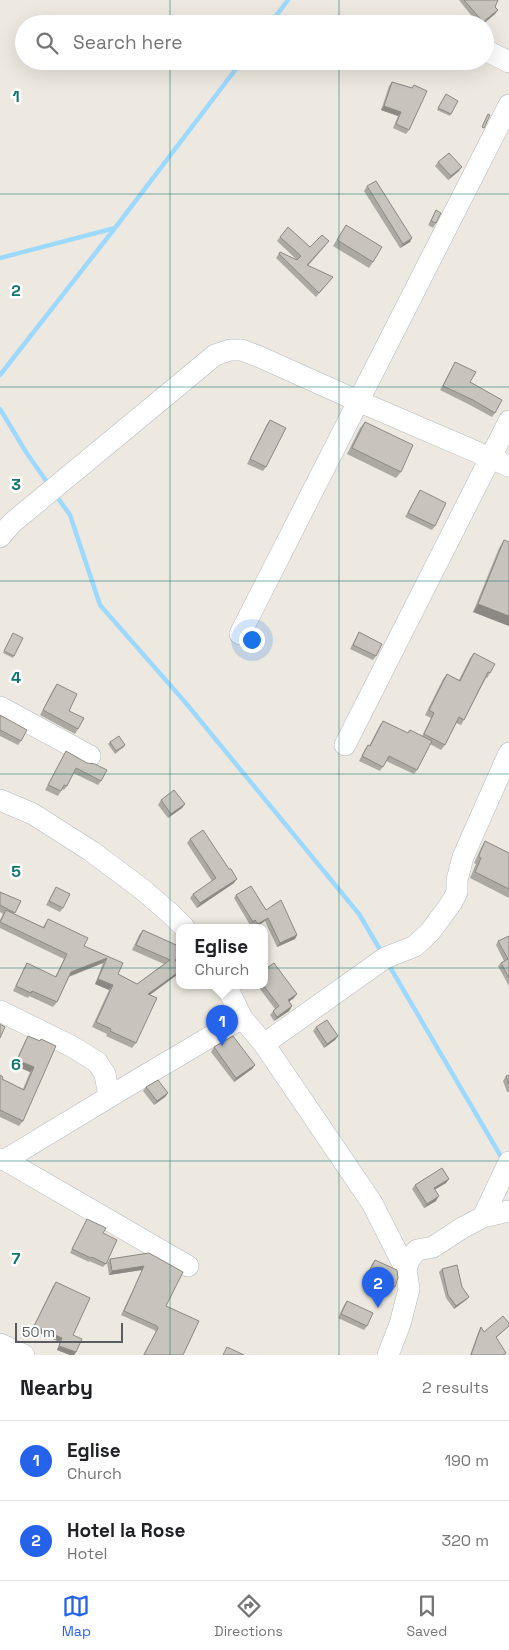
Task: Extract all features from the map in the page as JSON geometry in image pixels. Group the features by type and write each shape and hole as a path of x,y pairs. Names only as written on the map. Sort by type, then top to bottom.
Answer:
{"street":[{"path":"494,54 509,62"},
{"path":"240,634 509,105"},
{"path":"0,537 12,523 215,355 230,350 242,350 260,357 500,462"},
{"path":"345,745 500,462 509,421"},
{"path":"0,707 90,756"},
{"path":"264,1044 385,958 415,946 430,932 452,902 456,892 463,857 509,753"},
{"path":"0,800 33,814 91,851 142,889 181,924"},
{"path":"228,989 242,1018 264,1044 372,1204 406,1270 410,1288 400,1324 388,1355"},
{"path":"0,1011 73,1047 97,1062 105,1074 109,1096"},
{"path":"188,1266 3,1159 242,1018"},
{"path":"482,1217 509,1162"},
{"path":"406,1270 409,1260 417,1250 433,1247 482,1217 509,1212"},
{"path":"0,1344 24,1355"}],"building":[{"path":"464,0 498,0 495,7 498,10 492,15 477,15"},
{"path":"392,82 412,88 414,85 427,91 409,130 396,124 401,112 384,106"},
{"path":"446,94 458,101 451,114 438,108"},
{"path":"488,114 490,115 484,128 482,127"},
{"path":"449,153 462,167 451,176 438,162"},
{"path":"376,181 412,238 403,244 367,186"},
{"path":"436,210 441,213 436,223 431,221"},
{"path":"346,225 382,247 373,262 337,240"},
{"path":"288,227 310,247 322,235 329,241 307,265 333,277 319,293 279,254 280,252 297,260 301,256 280,237"},
{"path":"455,362 476,372 470,382 502,400 495,413 443,386"},
{"path":"270,420 286,428 266,467 250,459"},
{"path":"365,422 413,445 401,472 352,448"},
{"path":"420,490 446,503 435,526 408,513"},
{"path":"504,540 509,542 509,616 478,604"},
{"path":"359,632 382,644 376,656 353,645"},
{"path":"13,633 23,638 14,656 4,651"},
{"path":"474,653 495,664 490,673 488,672 464,720 459,717 445,745 424,734 434,713 429,710 447,674 460,681"},
{"path":"57,684 77,694 69,711 84,718 78,729 43,710"},
{"path":"0,715 27,730 21,741 0,730"},
{"path":"383,721 408,733 410,730 432,741 417,770 389,756 383,767 362,756 368,745 370,746"},
{"path":"119,736 125,745 116,751 110,742"},
{"path":"66,751 87,763 95,764 107,770 101,781 76,768 67,786 64,785 61,791 48,785"},
{"path":"174,790 185,804 171,814 161,800"},
{"path":"203,830 237,879 200,903 193,894 216,878 190,839"},
{"path":"485,841 509,853 509,889 475,872"},
{"path":"251,886 266,910 281,900 297,935 280,943 268,918 258,924 255,920 253,922 236,895"},
{"path":"56,887 70,894 63,908 49,901"},
{"path":"0,892 21,901 15,913 0,905"},
{"path":"6,910 44,928 48,919 88,938 84,946 123,963 118,974 137,984 170,960 136,945 143,930 176,945 176,974 148,994 157,998 136,1043 96,1022 113,985 98,979 107,958 71,972 57,1002 16,986 27,963 56,977 67,954 0,922"},
{"path":"509,936 509,978 501,963 508,959 498,941"},
{"path":"274,963 297,994 288,1000 292,1006 277,1017 273,1011 279,1006 266,989 268,989 268,967"},
{"path":"327,1020 338,1036 327,1044 316,1027"},
{"path":"0,1024 5,1027 0,1038"},
{"path":"28,1036 40,1041 41,1039 56,1046 23,1121 0,1110 0,1075 3,1077 2,1079 24,1090 34,1067 17,1060"},
{"path":"233,1036 255,1065 236,1078 214,1047"},
{"path":"158,1080 168,1093 157,1101 146,1087"},
{"path":"442,1168 449,1179 434,1188 439,1196 427,1204 415,1185"},
{"path":"87,1219 106,1228 103,1233 117,1240 106,1264 72,1249"},
{"path":"149,1253 183,1272 166,1306 199,1321 183,1355 144,1355 158,1328 124,1311 144,1266 112,1271 110,1259"},
{"path":"375,1260 397,1270 398,1278 395,1287 368,1274"},
{"path":"457,1265 462,1287 469,1297 456,1306 448,1295 442,1269"},
{"path":"56,1282 90,1298 73,1335 82,1339 76,1352 59,1346 62,1338 34,1326"},
{"path":"347,1301 373,1313 367,1326 341,1314"},
{"path":"503,1316 509,1323 509,1326 496,1337 506,1353 503,1355 471,1355 481,1327 484,1332"},
{"path":"227,1347 244,1355 223,1355"}],"waterway":[{"path":"277,15 288,0"},
{"path":"0,375 235,70"},
{"path":"0,258 115,228"},
{"path":"0,409 49,485"},
{"path":"55,494 70,515 100,605 185,702 359,914 382,953"},
{"path":"387,962 503,1160"}],"place":[{"name":"Eglise","path":"222,1046"},
{"name":"Hotel la Rose","path":"378,1308"}]}
